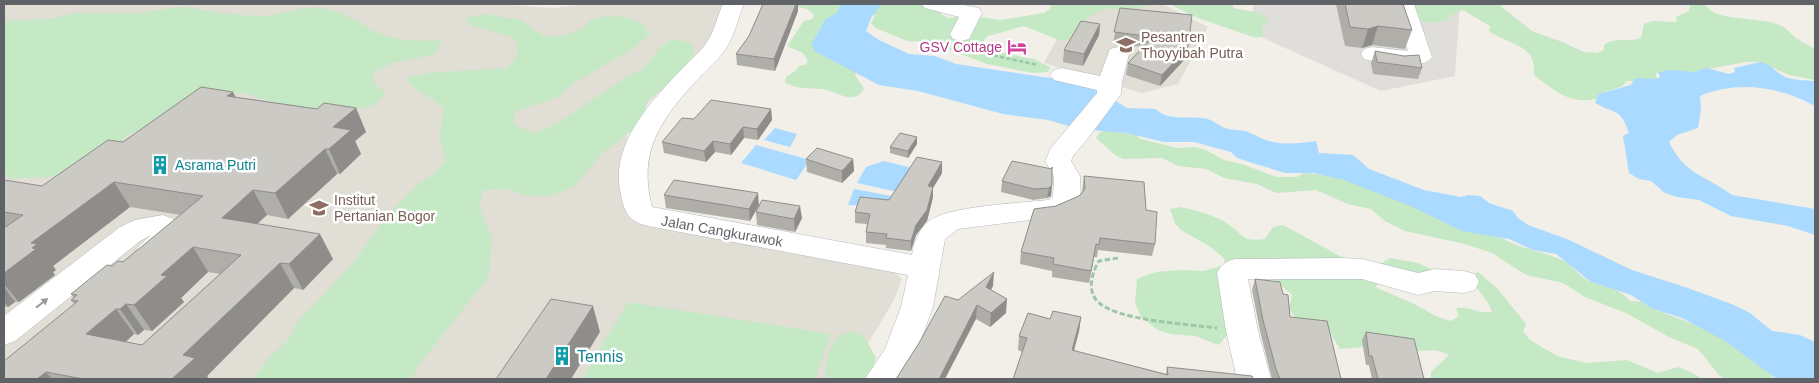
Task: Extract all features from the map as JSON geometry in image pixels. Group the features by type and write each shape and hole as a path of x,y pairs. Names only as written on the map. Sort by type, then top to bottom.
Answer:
{"street":[{"name":"Jalan Cangkurawok","path":"733,4 721,37 715,47 668,98 644,130 639,140 634,158 634,189 639,212 648,217 925,268"},
{"path":"932,4 971,13 962,41"},
{"path":"1372,54 1421,57 1403,4"},
{"path":"882,379 900,353 918,306 929,240 939,226 952,220 1054,208 1067,201 1067,176 1058,161 1060,154 1080,132 1109,90 1118,54"},
{"path":"1062,74 1109,90"},
{"path":"4,333 130,234 145,227 163,224 171,229 167,238 108,286"},
{"path":"1254,379 1242,331 1232,273 1236,269 1362,269 1418,284 1435,280 1464,282"}],"path":[{"path":"962,41 1038,65"},
{"path":"1118,258 1099,261 1092,272 1093,293 1097,301 1110,310 1129,316 1242,331"}],"shaded area":[{"name":"Institut Pertanian Bogor","path":"4,4 493,4 554,8 588,4 725,4 714,36 628,124 623,191 648,225 886,264 902,279 894,300 847,379 4,379"},
{"name":"Pesantren Thoyyibah Putra","path":"1107,4 1162,4 1208,27 1178,84 1141,93 1044,63 1064,26"},
{"path":"1253,4 1460,4 1455,76 1381,91 1254,34"}],"green space":[{"path":"787,4 851,4 859,65 855,75 864,89 860,94 855,97 849,97 826,90 798,87 786,83 785,78 808,61 803,53 787,46 804,21 812,19 814,15 807,9"},
{"path":"879,4 937,4 941,14 948,18 973,16 1000,20 1044,13 1049,10 1052,4 1153,4 1135,9 1103,9 1087,18 1081,30 1067,40 1059,40 1024,26 988,36 984,40 984,45 1007,54 1034,59 1050,67 1048,72 1033,73 987,64 926,42 907,41 876,28 871,23 875,16 873,12"},
{"path":"1170,4 1232,4 1234,8 1259,13 1269,21 1262,27 1263,36 1256,38 1195,17"},
{"path":"1395,4 1502,4 1502,7 1532,31 1584,52 1597,53 1604,50 1604,45 1608,42 1641,38 1644,24 1652,21 1677,22 1676,17 1689,11 1690,4 1704,4 1714,13 1729,17 1771,22 1784,27 1797,39 1815,49 1815,80 1789,75 1760,62 1745,62 1693,72 1658,72 1655,75 1660,82 1626,81 1623,86 1598,94 1596,99 1578,100 1555,91 1541,81 1534,75 1533,61 1525,50 1489,31 1490,26 1463,10 1449,16 1448,21 1424,22 1413,18"},
{"path":"181,7 257,16 312,8 328,9 343,14 376,32 392,38 418,41 443,40 435,54 392,63 372,74 376,85 386,94 371,107 323,113 304,111 242,93 220,95 128,135 112,150 60,176 9,179 4,172 4,21 49,19 75,13 137,13"},
{"path":"485,14 521,20 543,36 564,36 582,29 590,20 609,15 628,18 644,24 649,34 638,45 571,85 559,97 514,112 515,125 534,133 556,124 625,78 643,69 660,48 672,39 691,43 694,54 677,78 647,101 645,115 634,129 600,155 575,186 551,196 526,196 508,189 483,190 479,207 492,239 488,278 418,366 412,379 253,379 267,360 288,340 299,320 352,265 385,217 446,160 439,136 444,109 413,87 405,78 428,73 507,68 516,57 518,50 513,37 470,25 465,18"},
{"path":"1106,130 1135,135 1141,139 1177,148 1196,147 1224,160 1245,165 1276,177 1297,177 1304,173 1345,177 1497,235 1512,243 1562,260 1585,279 1616,290 1630,301 1642,302 1653,309 1709,330 1743,347 1775,379 1725,379 1719,375 1698,349 1669,337 1628,314 1585,297 1563,283 1526,275 1492,253 1465,244 1405,231 1385,221 1371,209 1348,204 1316,190 1276,193 1257,184 1224,178 1207,169 1178,166 1162,158 1123,159 1115,155 1096,138 1099,133"},
{"path":"1180,207 1217,218 1244,237 1251,239 1265,239 1273,227 1283,225 1351,262 1376,267 1390,258 1418,263 1443,275 1381,280 1375,287 1438,317 1451,321 1459,316 1456,308 1492,312 1488,302 1475,286 1471,276 1478,272 1497,288 1526,324 1523,331 1530,340 1557,356 1586,363 1627,360 1658,373 1678,367 1702,379 1431,379 1431,372 1449,355 1434,350 1408,349 1380,339 1367,340 1364,347 1340,349 1330,333 1295,317 1289,309 1292,295 1280,284 1269,278 1257,276 1241,279 1238,321 1219,345 1195,336 1171,334 1158,330 1141,317 1135,302 1137,279 1156,272 1179,270 1203,271 1225,265 1224,258 1209,246 1181,230 1175,223 1170,209"},
{"path":"628,302 831,334 815,379 582,379"},
{"path":"851,331 864,336 876,358 869,379 825,379 827,356 838,336"}],"water":[{"path":"841,4 881,4 871,18 866,31 879,40 909,54 935,56 956,64 1064,80 1099,90 1127,108 1156,109 1173,117 1208,119 1225,128 1245,131 1273,142 1289,144 1316,141 1319,153 1353,155 1369,169 1424,190 1461,197 1468,195 1480,196 1489,203 1513,211 1518,218 1528,225 1567,239 1632,270 1734,305 1750,313 1772,331 1800,335 1815,342 1815,379 1777,379 1725,341 1682,318 1653,309 1631,295 1591,282 1556,254 1533,250 1509,239 1462,231 1408,205 1344,180 1314,173 1285,173 1237,158 1231,152 1194,142 1164,142 1126,133 1079,129 1048,120 1003,114 918,91 879,85 816,52 811,45 826,19 837,13"},
{"path":"1760,62 1769,65 1788,78 1815,81 1815,106 1802,99 1773,90 1744,87 1714,91 1700,96 1701,109 1698,128 1677,135 1669,142 1675,153 1689,168 1732,195 1815,209 1815,235 1788,226 1731,216 1699,200 1665,193 1651,181 1639,179 1629,173 1623,136 1629,133 1626,125 1620,115 1595,103 1598,94 1631,85 1635,78 1655,79 1660,77 1658,72 1673,70 1693,72 1707,68 1729,74 1735,72 1734,68"},
{"path":"775,128 797,134 790,147 764,140"},
{"path":"756,145 810,160 796,180 741,163"},
{"path":"884,161 912,168 898,192 857,183 866,167"},
{"path":"854,189 896,197 889,207 848,205"}],"building":[{"path":"763,4 796,4 774,59 736,54 749,36"},
{"path":"1345,4 1403,4 1412,30 1378,26 1368,29 1350,27"},
{"path":"1120,8 1192,15 1188,47 1162,75 1128,63 1153,37 1114,32"},
{"path":"1081,21 1100,24 1084,54 1064,50"},
{"path":"1375,51 1404,56 1419,55 1422,68 1377,62"},
{"path":"201,87 233,92 227,96 317,109 324,103 356,108 333,127 351,130 329,149 325,149 275,193 253,190 222,218 320,234 289,264 280,263 183,355 195,358 172,379 83,379 46,372 37,379 4,379 4,361 78,301 71,300 77,295 71,294 107,265 112,266 118,261 123,262 203,196 114,182 31,243 37,244 32,248 36,249 4,273 4,228 23,215 4,212 4,180 42,186 108,140 123,142","holes":["193,247 241,255 142,345 86,334 116,309 120,309 126,304 134,305 167,276 161,275"]},
{"path":"711,100 771,109 757,129 743,127 730,144 713,141 704,151 662,142 682,118 694,119"},
{"path":"900,133 917,137 908,151 890,147"},
{"path":"817,148 853,159 842,171 806,159"},
{"path":"917,157 942,162 928,186 933,187 927,210 916,225 911,241 886,238 887,234 866,232 870,214 855,212 860,197 889,200"},
{"path":"1012,161 1052,169 1052,185 1049,188 1034,189 1002,181"},
{"path":"1084,176 1144,182 1146,210 1157,212 1155,244 1100,238 1099,245 1096,244 1091,271 1053,264 1054,258 1021,252 1034,209 1056,206 1079,196 1085,189"},
{"path":"674,180 758,193 749,209 664,195"},
{"path":"762,200 800,206 794,219 756,212"},
{"path":"994,272 986,287 1007,299 991,313 977,305 939,379 896,379 919,343 945,296 958,300"},
{"path":"1255,279 1280,282 1283,294 1288,295 1290,317 1327,321 1341,379 1280,379 1263,320"},
{"path":"551,299 593,306 546,379 496,379"},
{"path":"1053,311 1081,317 1072,350 1168,375 1167,367 1252,376 1253,379 1013,379 1027,338 1019,336 1028,313 1050,319"},
{"path":"1366,332 1414,339 1424,379 1378,379 1372,356 1369,356"}],"place":[{"name":"Pesantren Thoyyibah Putra","path":"1126,45"},
{"name":"GSV Cottage","path":"1017,47"},
{"name":"Asrama Putri","path":"160,165"},
{"name":"Institut Pertanian Bogor","path":"319,208"},
{"name":"Tennis","path":"562,356"}]}
